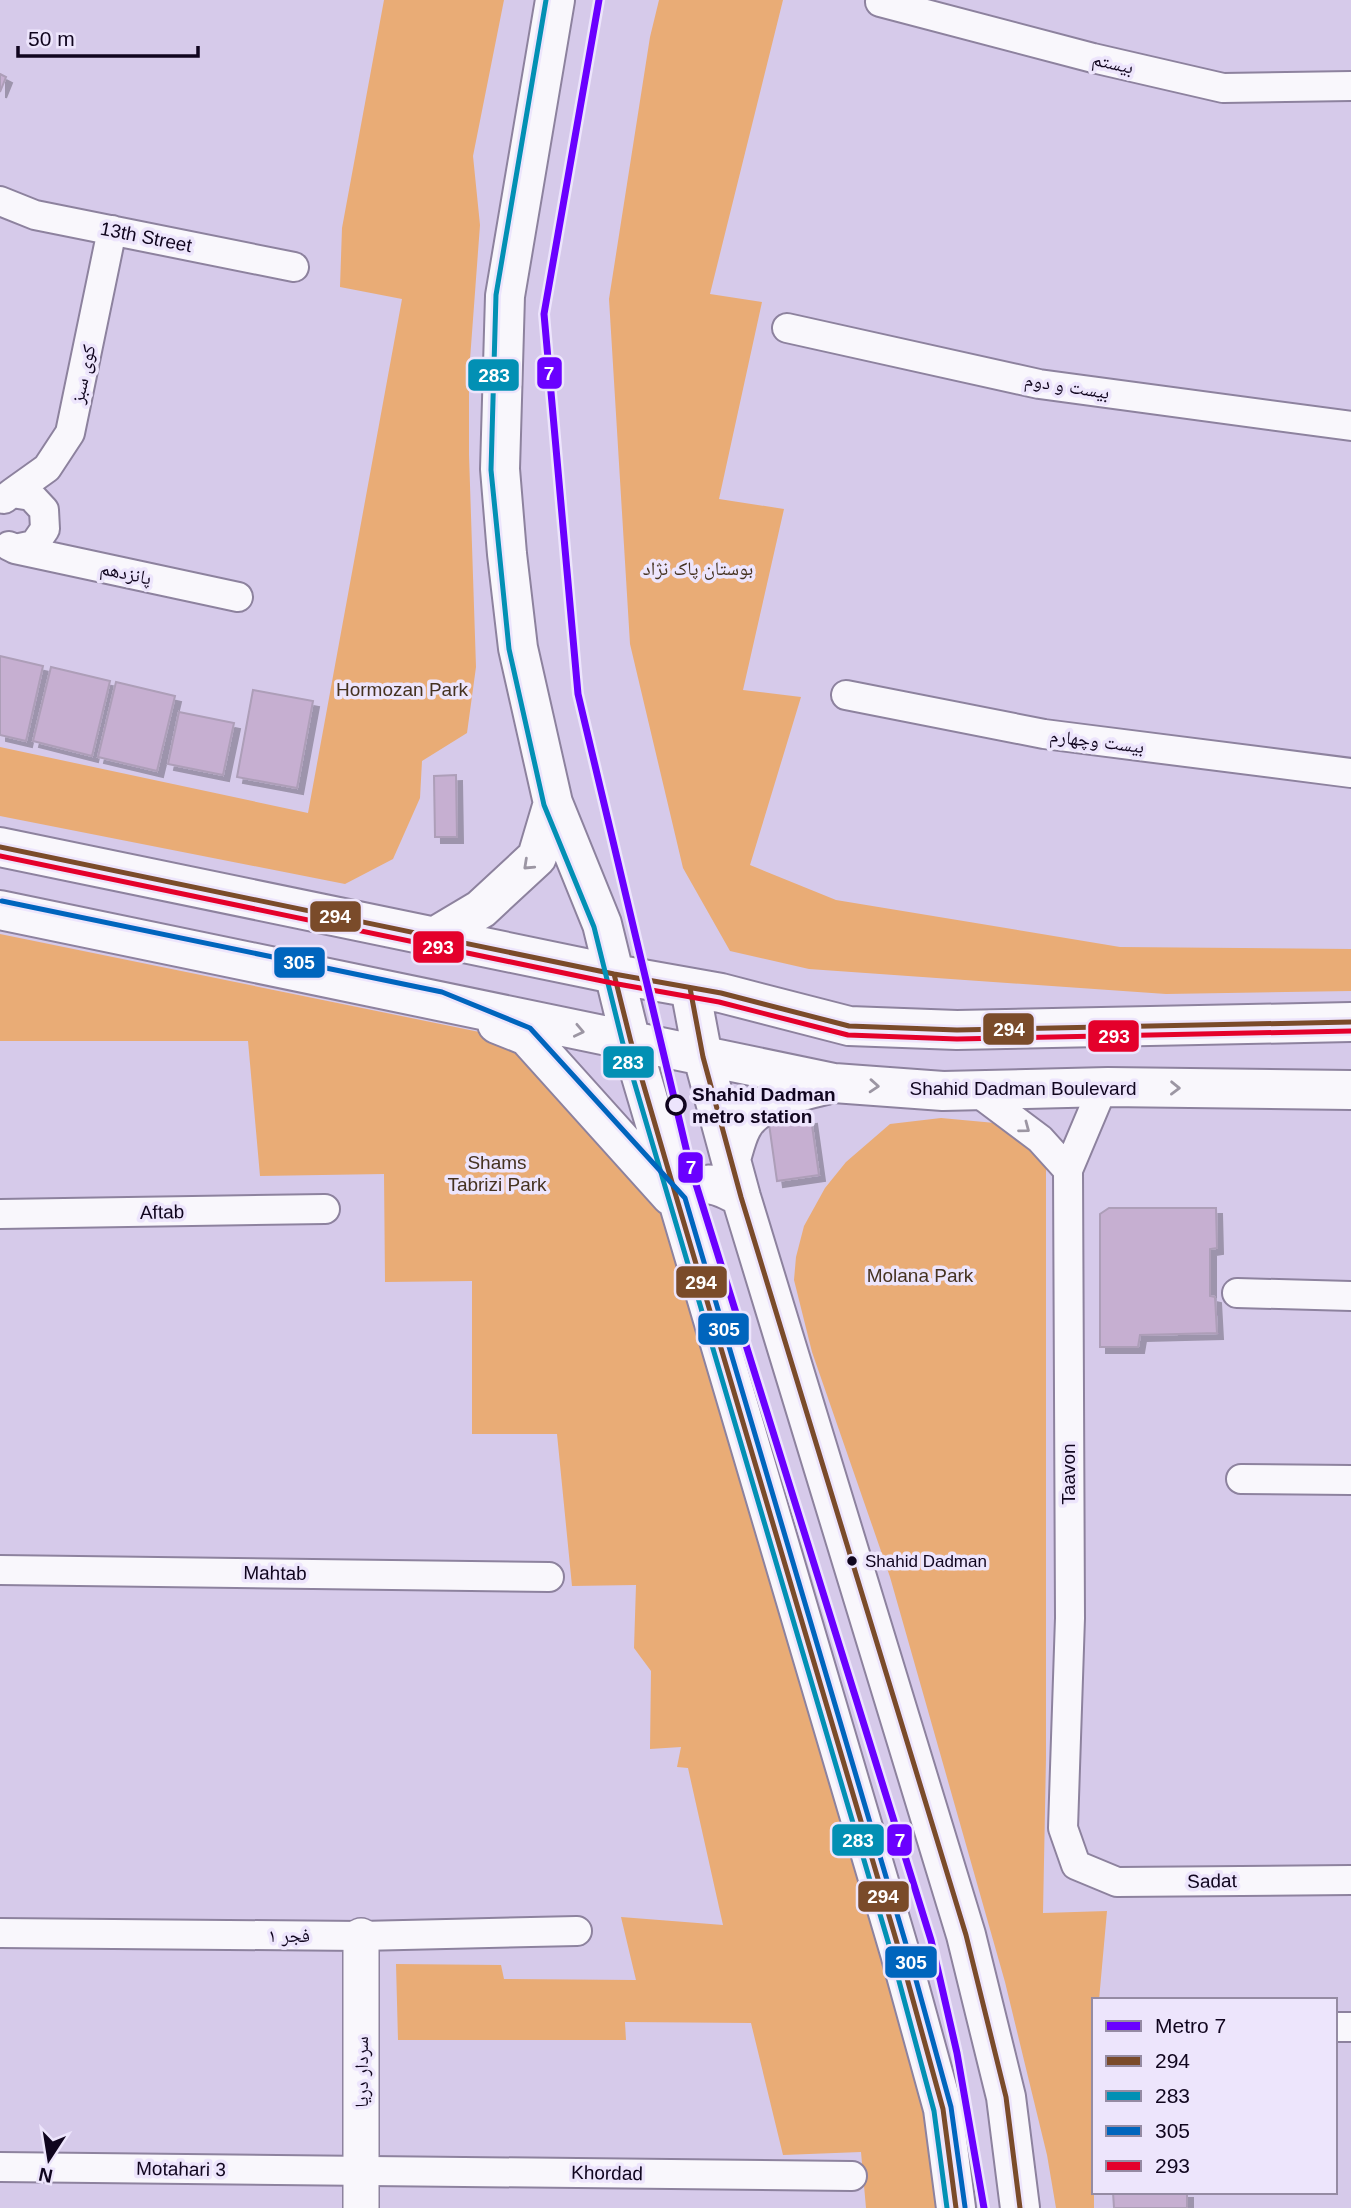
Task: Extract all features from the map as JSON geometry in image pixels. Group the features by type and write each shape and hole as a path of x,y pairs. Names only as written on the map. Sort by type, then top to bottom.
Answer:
{"main road":[{"path":"555,0 505,296 500,469 518,648 552,803 602,924 631,1042 900,1953 943,2109 956,2208"},
{"path":"434,937 481,909 537,856 552,803"},
{"path":"0,847 614,974 720,993 849,1026 957,1030 1351,1022"},
{"name":"Shahid Dadman Boulevard","path":"0,910 834,1083 976,1091 1103,1087 1351,1090"},
{"path":"690,988 703,1057 741,1197 966,1935 1006,2097 1020,2208"},
{"path":"440,1001 527,1036 678,1203"},
{"path":"731,1159 742,1124 759,1109 788,1094 834,1083"},
{"path":"678,1203 690,1190 704,1183 722,1186 741,1197"}],"street":[{"name":"بیستم","path":"880,2 1093,58 1223,88 1351,86"},
{"name":"13th Street","path":"0,201 35,215 294,267"},
{"name":"کوی سبز","path":"6,497 47,468 70,433 112,230"},
{"name":"بیست و دوم","path":"787,328 1039,384 1351,426"},
{"path":"6,497 31,496 44,510 45,529 34,545 7,545"},
{"name":"پانزدهم","path":"7,545 237,597"},
{"name":"بیست وچهارم","path":"846,695 1044,734 1351,774"},
{"name":"Taavon","path":"1076,1865 1063,1828 1070,1618 1068,1170 1103,1087"},
{"path":"976,1091 1040,1139 1068,1170"},
{"name":"Aftab","path":"0,1214 325,1209"},
{"path":"1237,1293 1351,1296"},
{"path":"1241,1479 1351,1480"},
{"name":"Mahtab","path":"0,1570 549,1577"},
{"name":"Sadat","path":"1076,1865 1117,1882 1351,1880"},
{"name":"فجر ۱","path":"0,1933 361,1936 578,1931"},
{"name":"سردار دریا","path":"361,1936 361,2208"},
{"name":"Motahari 3","path":"0,2167 361,2171"},
{"name":"Khordad","path":"361,2171 852,2175"}],"green space":[{"name":"Hormozan Park","path":"384,0 504,0 473,156 480,225 469,373 476,667 467,733 422,761 420,798 393,859 345,884 0,816 0,747 308,813 402,299 340,287 342,228"},
{"name":"بوستان پاک نژاد","path":"659,0 783,0 710,294 762,302 719,499 784,509 743,690 801,697 750,865 836,900 1120,947 1351,949 1351,991 1166,994 809,969 730,951 683,868 630,644 609,299 650,37"},
{"name":"Shams Tabrizi Park","path":"0,934 504,1037 643,1179 662,1217 680,1274 759,1548 820,1742 908,2051 924,2117 940,2208 866,2208 861,2152 783,2155 751,2023 625,2022 626,2040 398,2040 396,1964 501,1965 504,1979 636,1980 621,1917 723,1925 688,1768 677,1767 681,1747 650,1749 651,1671 634,1648 636,1585 572,1586 557,1434 472,1434 472,1281 385,1282 384,1174 260,1176 248,1041 0,1041"},
{"name":"Molana Park","path":"941,1118 995,1123 1046,1160 1046,1758 1043,1913 1107,1911 1099,1998 1092,1998 1094,2208 1056,2208 1047,2155 1005,1982 890,1577 812,1352 794,1280 796,1257 804,1226 825,1188 846,1162 890,1124"}],"building":[{"path":"0,74 6,77 0,92"},
{"path":"0,656 43,666 26,741 0,735"},
{"path":"51,667 110,681 92,756 33,741"},
{"path":"116,682 175,696 157,771 98,757"},
{"path":"253,690 313,701 297,788 237,777"},
{"path":"179,712 234,723 223,775 168,764"},
{"path":"456,775 457,837 435,837 434,776"},
{"path":"811,1118 819,1175 777,1181 769,1124"},
{"path":"1109,1208 1216,1208 1217,1248 1210,1249 1210,1296 1215,1297 1217,1333 1140,1335 1138,1347 1100,1347 1100,1214"},
{"path":"1113,2194 1187,2194 1187,2208 1114,2208"}],"metro line":[{"name":"7","path":"599,0 544,314 578,694 690,1165 931,1940 957,2053 984,2208"}],"transit line":[{"name":"283","path":"546,0 496,295 491,470 509,649 544,805 594,927 623,1044 892,1955 934,2111 947,2208"},
{"name":"294","path":"0,847 614,974 721,993 849,1026 957,1030 1351,1022"},
{"name":"293","path":"0,856 612,983 719,1002 848,1035 957,1039 1351,1031"},
{"name":"305","path":"2,901 442,992 530,1028 685,1198 908,1951 951,2107 965,2207"},
{"name":"294","path":"614,974 678,1203 900,1953 943,2109 956,2208"},
{"name":"294","path":"690,988 703,1057 741,1197 966,1935 1006,2097 1020,2208"}],"place":[{"name":"Shahid Dadman metro station","path":"676,1105"},
{"name":"Shahid Dadman","path":"852,1561"}]}
